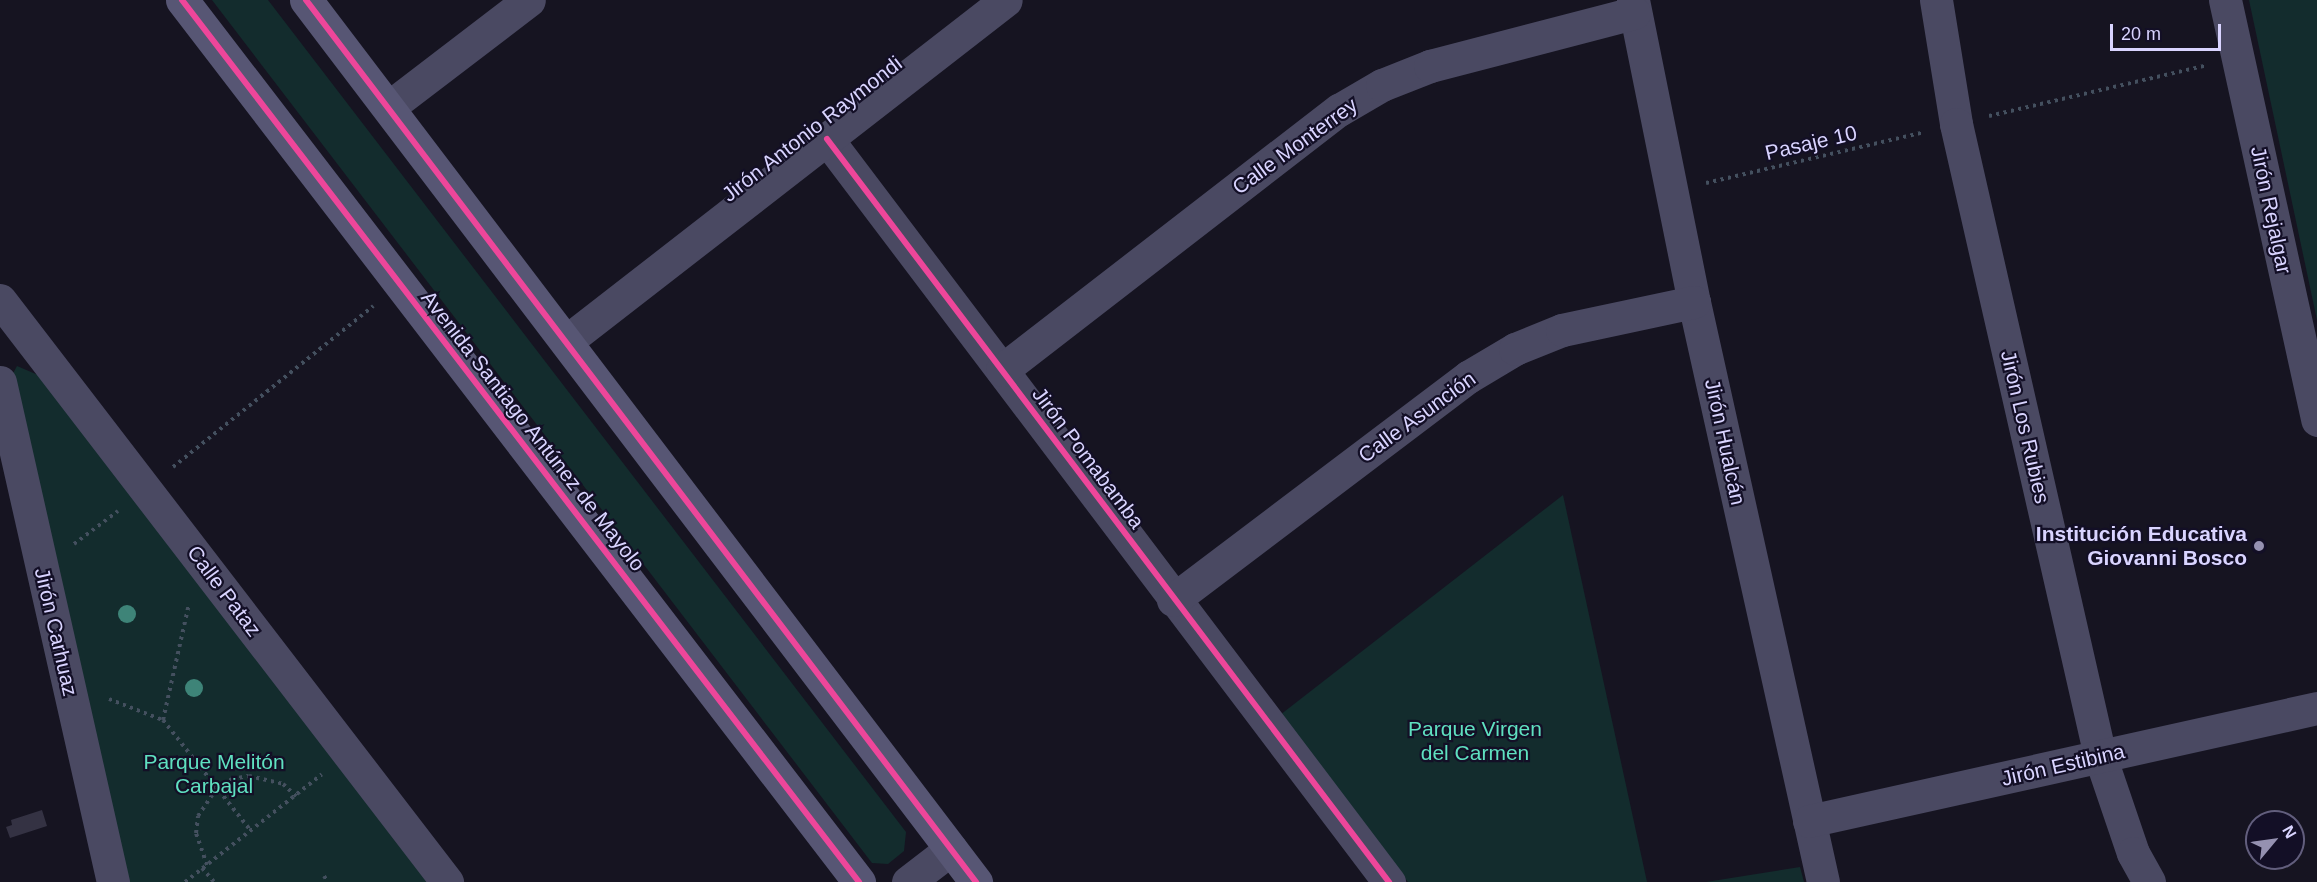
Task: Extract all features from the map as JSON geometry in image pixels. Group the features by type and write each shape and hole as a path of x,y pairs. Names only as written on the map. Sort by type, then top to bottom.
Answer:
{"main road":[{"name":"Avenida Santiago Antúnez de Mayolo","path":"182,0 859,882"},
{"path":"306,0 568,340 976,882"}],"street":[{"path":"389,107 529,0"},
{"name":"Jirón Antonio Raymondi","path":"568,340 1006,0"},
{"name":"Jirón Los Rubies","path":"1936,0 1956,124 2100,756 2133,853 2149,882"},
{"name":"Jirón Rejalgar","path":"2225,0 2316,415"},
{"name":"Jirón Hualcán","path":"1634,6 1694,302 1823,882"},
{"name":"Calle Monterrey","path":"1002,369 1339,110 1382,85 1430,66 1634,6"},
{"name":"Jirón Pomabamba","path":"827,139 1002,369 1173,600 1389,882"},
{"name":"Calle Pataz","path":"0,300 447,882"},
{"name":"Calle Asunción","path":"1173,600 1468,377 1515,349 1562,330 1694,302"},
{"name":"Jirón Carhuaz","path":"0,382 112,882"},
{"name":"Jirón Estibina","path":"1809,821 2317,708"},
{"path":"908,882 951,849"}],"path":[{"path":"70,547 146,489 399,285"},
{"path":"163,720 199,559"},
{"path":"68,683 163,720 251,831"},
{"path":"185,882 348,753"},
{"path":"214,882 205,866 196,833 202,808 217,788 232,779 258,777 283,784 296,795"},
{"path":"324,876 328,882"}],"green space":[{"path":"212,0 268,0 906,832 904,851 888,864 872,863"},
{"path":"2249,0 2317,0 2317,320"},
{"name":"Parque Melitón Carbajal","path":"17,366 38,375 433,882 129,882 9,381"},
{"name":"Parque Virgen del Carmen","path":"1563,495 1647,882 1408,882 1280,715"},
{"path":"1800,867 1804,882 1706,882"}],"building":[{"path":"42,810 47,826 10,838 6,827 12,825 11,820"}],"cycle path":[{"path":"182,0 859,882"},
{"path":"306,0 976,882"},
{"path":"827,139 1389,882"}],"place":[{"name":"Institución Educativa Giovanni Bosco","path":"2259,546"}]}
